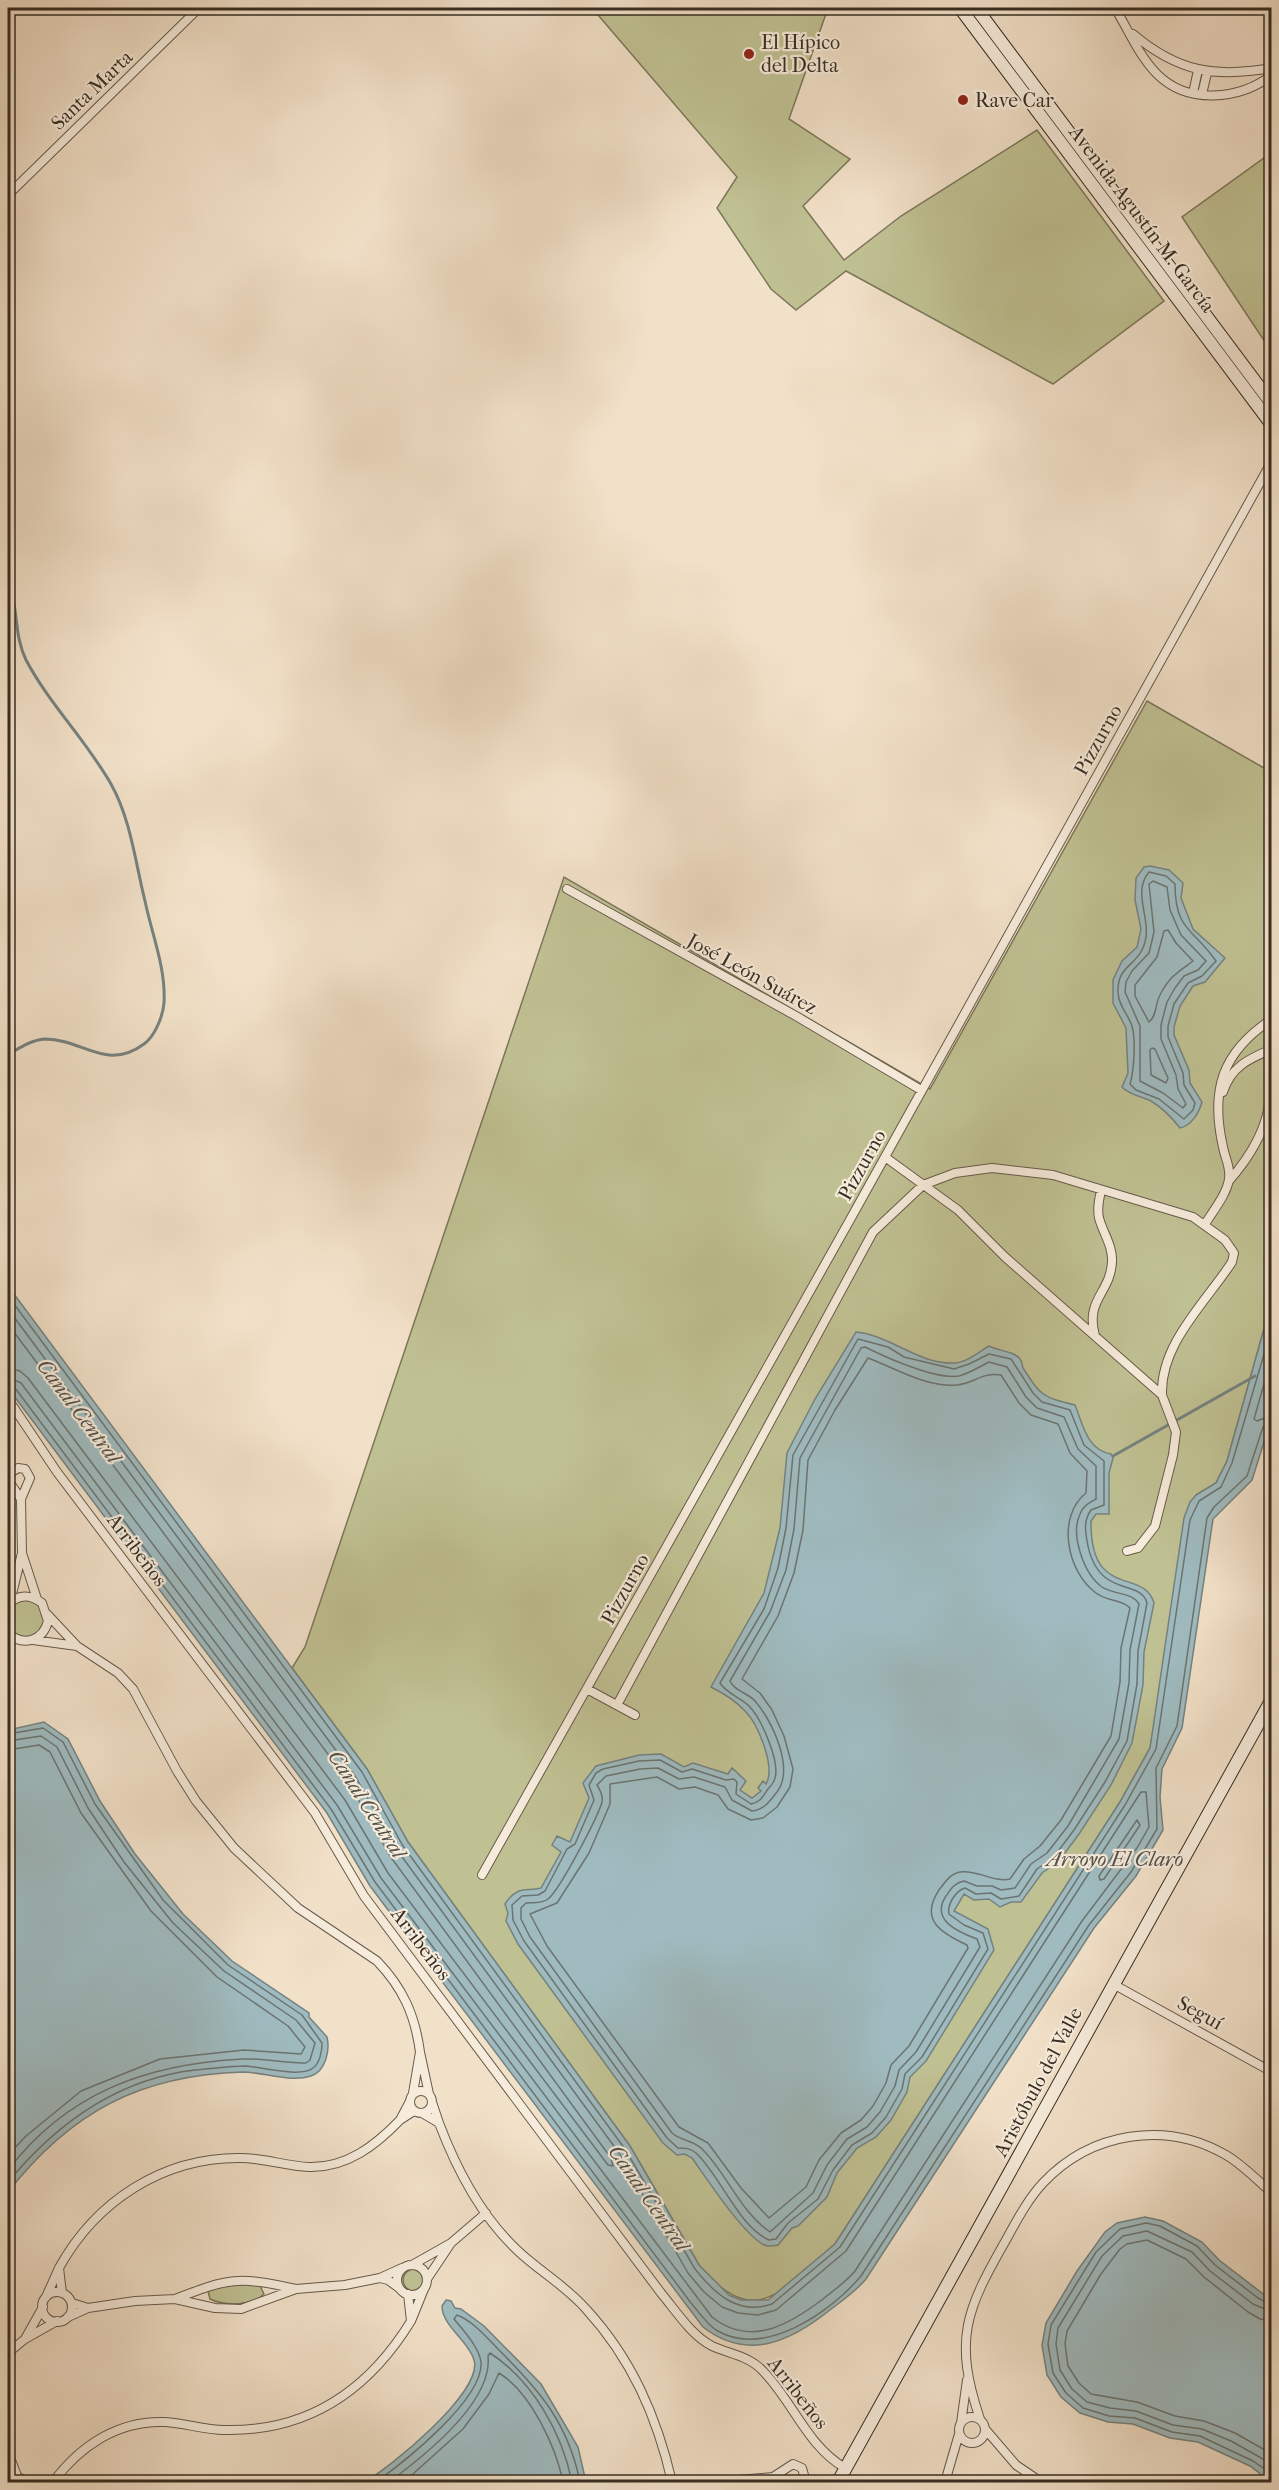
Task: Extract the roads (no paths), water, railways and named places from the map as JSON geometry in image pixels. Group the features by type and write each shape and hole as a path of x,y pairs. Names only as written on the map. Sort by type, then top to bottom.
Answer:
{"main road":[{"name":"Avenida Agustín M. García","path":"960,8 1272,425"},
{"name":"Avenida Agustín M. García","path":"976,8 1272,405"},
{"name":"Aristóbulo del Valle","path":"838,2482 1272,1699"}],"street":[{"name":"Santa Marta","path":"8,195 199,8"},
{"path":"1115,8 1157,74 1174,86 1198,93 1220,95 1245,91 1272,75"},
{"path":"1130,31 1161,55 1203,71 1239,73 1272,68"},
{"path":"1198,93 1203,71"},
{"name":"Pizzurno","path":"482,1875 1270,466"},
{"name":"José León Suárez","path":"567,889 796,1016 921,1090"},
{"path":"1229,1180 1230,1169 1223,1147 1218,1109 1221,1078 1230,1059 1252,1032 1272,1019"},
{"path":"1218,1109 1225,1085 1235,1068 1247,1059 1272,1049"},
{"path":"1205,1224 1229,1180 1247,1160 1260,1134 1270,1099 1272,1059"},
{"path":"885,1157 958,1210 1005,1257 1162,1395 1174,1428 1173,1455 1155,1526 1138,1548 1127,1551"},
{"path":"617,1704 873,1232 923,1185 955,1173 992,1168 1053,1174 1101,1191 1193,1217 1225,1240 1234,1253 1232,1262 1187,1323 1167,1364 1162,1395"},
{"path":"1095,1336 1091,1320 1092,1309 1107,1281 1112,1261 1112,1253 1098,1217 1101,1191"},
{"name":"Arribeños","path":"8,1399 57,1472 315,1813 364,1896 661,2293 703,2340 751,2361 764,2371 819,2448 830,2459 845,2468"},
{"path":"9,1603 22,1553 21,1499"},
{"path":"22,1553 37,1599 47,1614 77,1646 118,1673 133,1689 181,1778 234,1848 298,1908 364,1952 388,1973 398,1986 412,2013 430,2098 452,2156 486,2213 517,2250 585,2307 618,2349 655,2418 672,2482"},
{"path":"9,1603 23,1596 37,1599"},
{"path":"32,1640 46,1627 47,1614"},
{"path":"8,1633 19,1641"},
{"path":"8,1642 32,1640 77,1646"},
{"path":"587,1689 634,1715"},
{"name":"Seguí","path":"1113,1984 1272,2072"},
{"path":"400,2120 411,2097 420,2052"},
{"path":"411,2097 420,2090 430,2098"},
{"path":"411,2097 418,2112 438,2122"},
{"path":"25,2339 43,2306 59,2268 81,2233 126,2192 157,2175 190,2164 222,2158 255,2159 310,2167 342,2162 373,2146 400,2120 429,2110 430,2098"},
{"path":"945,2482 961,2423 967,2376 968,2323 982,2282 1029,2201 1042,2184 1070,2159 1095,2146 1127,2136 1163,2135 1184,2138 1227,2156 1272,2193"},
{"path":"175,2299 229,2280 259,2282 296,2289 345,2285 380,2278 412,2265 451,2243 486,2213"},
{"path":"52,2482 69,2462 95,2440 135,2424 165,2422 223,2430 259,2428 294,2420 327,2406 360,2385 393,2350 411,2321 427,2278 451,2243"},
{"path":"412,2265 421,2267 427,2278"},
{"path":"59,2268 62,2293"},
{"path":"403,2268 398,2281 405,2292 411,2321"},
{"path":"380,2278 388,2280 405,2292 417,2294 424,2289"},
{"path":"259,2282 265,2288 263,2303"},
{"path":"205,2287 203,2301 207,2306"},
{"path":"8,2353 25,2339 88,2308 135,2301 175,2299 232,2309 263,2303 296,2289"},
{"path":"46,2297 54,2292 62,2293 72,2303 88,2308"},
{"path":"68,2318 72,2303"},
{"path":"43,2306 48,2318 57,2322"},
{"path":"967,2376 980,2419 1004,2452"},
{"path":"961,2423 968,2418 980,2419"},
{"path":"952,2463 974,2443 984,2438 986,2430"},
{"path":"959,2434 963,2440 991,2445 1004,2452 1041,2482"},
{"path":"8,2452 18,2479 26,2482"},
{"path":"773,2477 786,2467 795,2464 803,2471 802,2482"},
{"path":"715,2482 773,2477 783,2482"}],"water":[{"path":"1144,867 1169,870 1183,883 1181,898 1193,929 1225,958 1205,982 1193,986 1180,1006 1174,1027 1174,1035 1189,1070 1190,1083 1202,1102 1194,1118 1188,1125 1180,1128 1167,1113 1155,1104 1122,1087 1128,1073 1126,1028 1113,1003 1113,980 1122,961 1137,947 1141,929 1135,900 1136,878"},
{"path":"8,1286 367,1769 408,1842 630,2146 699,2265 729,2295 741,2300 768,2300 835,2244 1120,1802 1150,1748 1184,1518 1190,1502 1196,1495 1216,1483 1227,1461 1271,1304 1271,1420 1252,1480 1213,1519 1182,1728 1162,1769 1160,1797 1163,1830 1136,1876 1094,1928 858,2288 800,2331 769,2343 753,2345 736,2343 720,2338 703,2327 370,1886 327,1813 8,1388"},
{"path":"856,1332 881,1338 917,1355 942,1362 964,1361 989,1346 1010,1353 1020,1359 1023,1368 1043,1394 1075,1405 1091,1442 1103,1452 1111,1454 1113,1458 1109,1473 1109,1514 1096,1514 1091,1521 1093,1546 1099,1562 1108,1573 1140,1586 1148,1592 1154,1603 1144,1652 1143,1685 1132,1743 1111,1785 1059,1861 1042,1873 1021,1902 1011,1902 1000,1907 989,1899 974,1900 964,1894 954,1911 988,1929 994,1950 926,2061 910,2077 907,2092 891,2120 876,2137 857,2148 837,2173 827,2197 798,2226 792,2228 778,2245 768,2246 755,2239 746,2230 692,2158 685,2154 677,2155 663,2143 518,1944 506,1921 508,1913 505,1904 509,1898 522,1890 541,1888 561,1852 552,1845 557,1836 570,1842 589,1798 583,1783 596,1766 639,1755 661,1754 684,1767 693,1763 728,1774 732,1768 746,1781 740,1790 752,1798 761,1791 758,1788 763,1781 766,1784 769,1777 767,1757 760,1735 750,1717 724,1694 711,1687 764,1593 780,1528 787,1453 815,1399"},
{"path":"44,1722 68,1739 100,1801 135,1854 183,1914 232,1961 309,2013 309,2017 327,2037 328,2048 326,2060 320,2070 311,2076 286,2078 251,2072 206,2075 140,2090 110,2103 57,2140 8,2192 8,1730"},
{"path":"1145,2217 1163,2221 1202,2242 1219,2260 1271,2300 1271,2482 1250,2466 1198,2442 1170,2438 1133,2424 1108,2422 1080,2413 1061,2397 1047,2375 1042,2345 1046,2323 1077,2271 1105,2232 1117,2223"},
{"path":"446,2300 451,2301 455,2308 461,2309 484,2326 541,2384 578,2447 586,2482 364,2482 393,2462 432,2428 465,2390 473,2374 474,2360 471,2353 443,2313 442,2306"}],"waterway":[{"path":"8,581 14,600 19,640 26,660 46,692 91,752 118,798 132,841 158,952 164,990 163,1008 155,1031 144,1044 130,1052 106,1055 59,1040 45,1039 30,1043 8,1055"},
{"path":"1113,1456 1255,1376"}],"place":[{"name":"El Hípico del Delta","path":"749,54"},
{"name":"Rave Car","path":"963,100"}],"water label":[{"name":"Canal Central","path":"79,1411"},
{"name":"Canal Central","path":"367,1804"},
{"name":"Arroyo El Claro","path":"1115,1859"},
{"name":"Canal Central","path":"649,2198"}]}
